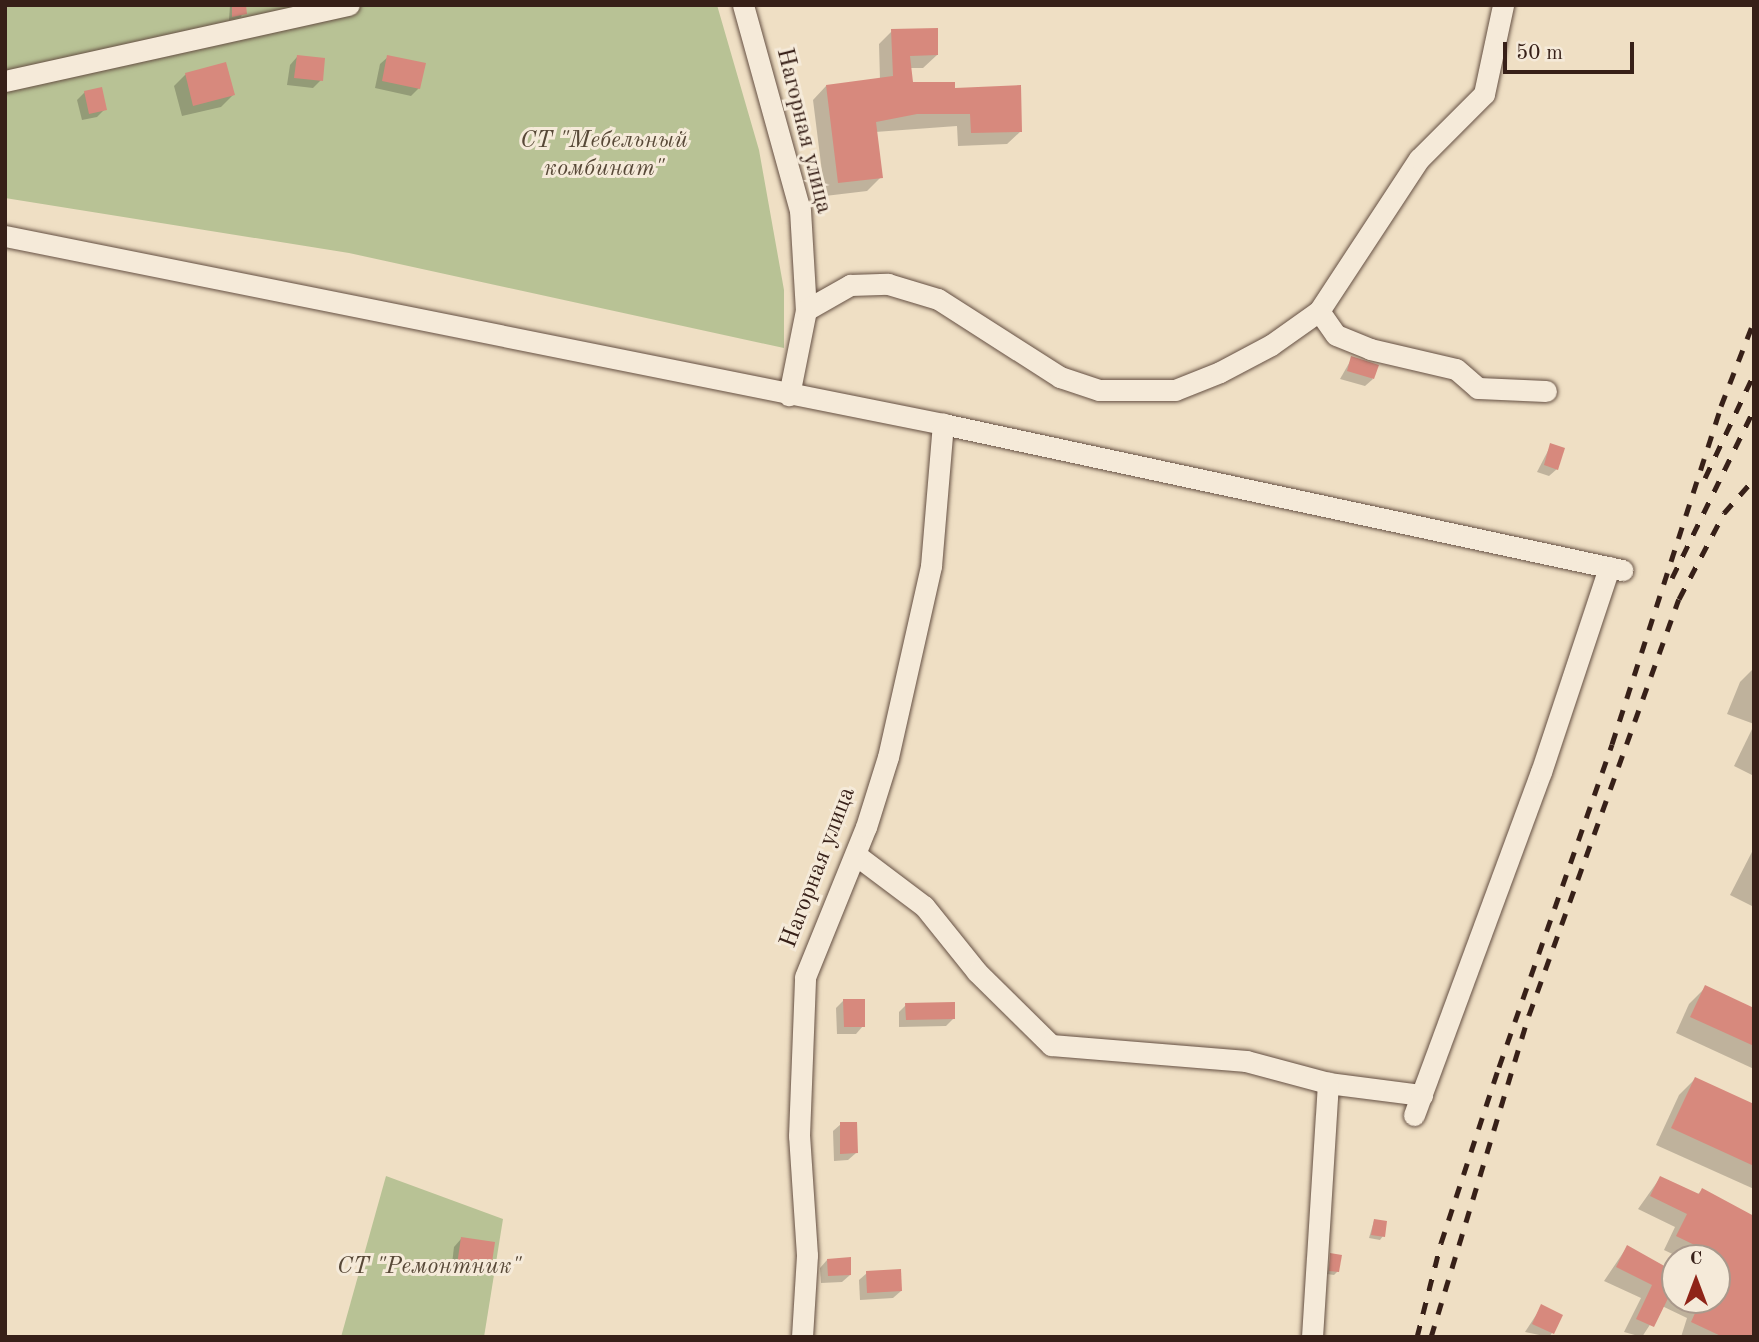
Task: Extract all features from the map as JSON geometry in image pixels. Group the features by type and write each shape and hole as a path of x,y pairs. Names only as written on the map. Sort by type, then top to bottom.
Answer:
{"street":[{"path":"5,80 349,5"},
{"name":"Нагорная улица","path":"743,5 800,210 806,310 789,395"},
{"path":"806,310 827,294 850,285 888,284 938,299 1060,377 1099,390 1175,390 1220,372 1271,345 1318,311 1419,159 1483,94 1503,5"},
{"path":"5,236 943,425 1616,569 1414,1115"},
{"path":"1318,311 1336,335 1370,349 1456,369 1478,388 1546,391"},
{"name":"Нагорная улица","path":"802,1337 807,1255 799,1136 805,977 856,855 888,757 931,566 943,425"},
{"path":"856,855 924,905 977,972 1051,1045 1247,1061 1328,1083 1422,1095"},
{"path":"1312,1337 1328,1083"}],"green space":[{"name":"СТ \"Мебельный комбинат\"","path":"5,5 717,5 759,150 784,290 784,348 349,253 5,198"},
{"name":"СТ \"Ремонтник\"","path":"386,1176 503,1219 484,1337 341,1337"}],"building":[{"path":"232,5 246,5 247,14 232,17"},
{"path":"938,28 938,55 910,56 913,82 955,82 955,88 1021,85 1022,132 971,133 970,114 917,114 876,122 883,178 838,183 826,85 893,76 891,29"},
{"path":"297,55 325,58 323,81 294,78"},
{"path":"387,55 426,63 420,89 382,81"},
{"path":"226,62 235,95 193,106 185,73"},
{"path":"102,87 107,110 89,114 84,91"},
{"path":"1351,356 1379,365 1374,379 1347,371"},
{"path":"1550,443 1565,448 1558,470 1544,465"},
{"path":"1705,985 1754,1008 1754,1046 1690,1017"},
{"path":"843,999 865,999 865,1027 844,1027"},
{"path":"955,1002 955,1019 906,1020 905,1003"},
{"path":"1695,1077 1754,1104 1754,1166 1671,1128"},
{"path":"840,1122 857,1122 858,1153 840,1154"},
{"path":"1660,1176 1699,1194 1702,1188 1754,1216 1754,1337 1723,1337 1691,1322 1695,1314 1731,1314 1731,1244 1692,1244 1676,1236 1687,1214 1650,1196"},
{"path":"1374,1219 1387,1221 1385,1237 1371,1235"},
{"path":"461,1237 495,1242 491,1269 457,1265"},
{"path":"1627,1245 1661,1264 1661,1313 1654,1327 1636,1319 1652,1285 1616,1267"},
{"path":"1330,1253 1342,1255 1339,1272 1329,1271"},
{"path":"851,1257 851,1275 828,1276 827,1259"},
{"path":"901,1269 902,1291 867,1293 866,1271"},
{"path":"1541,1304 1563,1315 1554,1334 1532,1324"}],"railway":[{"path":"1417,1337 1441,1243 1499,1067 1612,744 1721,406 1754,321"},
{"path":"1705,478 1754,374"},
{"path":"1672,578 1754,409"},
{"path":"1431,1337 1529,1015 1679,599 1724,513 1754,479"}]}
